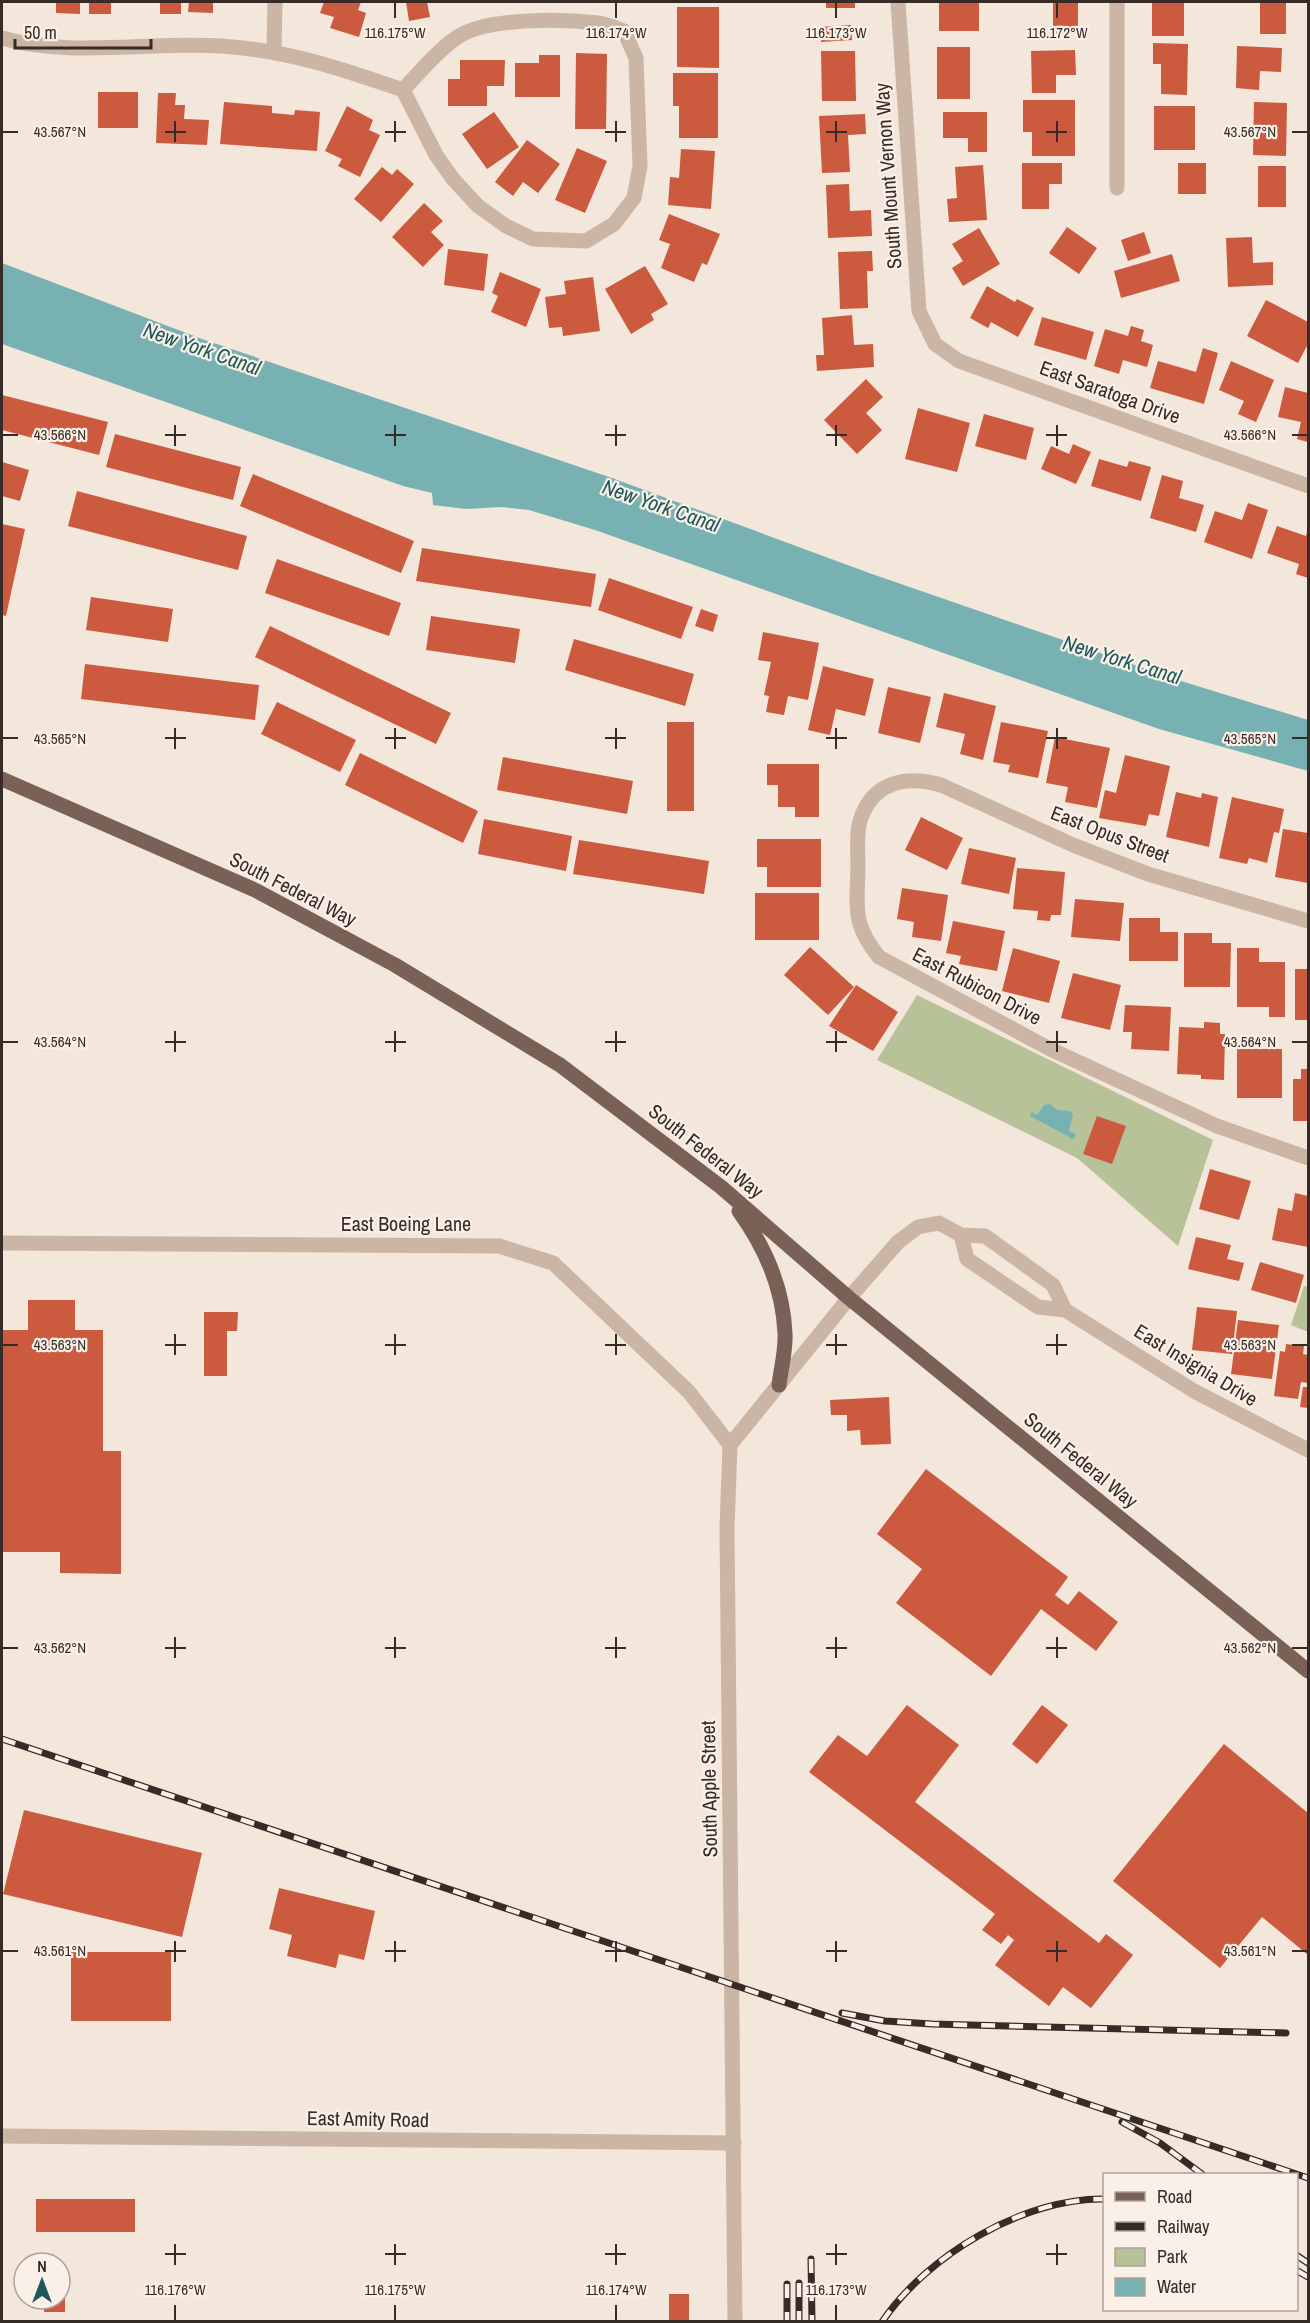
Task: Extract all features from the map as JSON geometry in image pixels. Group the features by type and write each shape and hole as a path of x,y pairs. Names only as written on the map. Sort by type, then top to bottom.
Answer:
{"main road":[{"name":"South Federal Way","path":"2,779 258,891 395,964 560,1065 721,1187 849,1298 1308,1671"},
{"path":"721,1187 758,1238 776,1281 785,1334 779,1385"}],"street":[{"path":"274,51 275,2"},
{"name":"South Mount Vernon Way","path":"898,2 919,311 935,344"},
{"path":"1117,2 1117,188"},
{"path":"2,38 61,46 219,46 274,51 321,61 404,90 436,155 453,179 478,206 506,226 533,239 586,240 614,224 634,198 640,166 636,58 624,31 600,23 511,22 478,27 457,37 436,54 404,90"},
{"name":"East Saratoga Drive","path":"935,344 959,361 1308,486"},
{"name":"East Opus Street","path":"900,781 920,779 941,785 1073,845 1148,874 1308,921"},
{"name":"East Rubicon Drive","path":"900,781 881,790 868,802 859,823 857,916 864,938 879,957 1050,1049 1217,1126 1308,1158"},
{"path":"730,1445 849,1298 898,1242 918,1227 939,1223 961,1235 985,1236 1053,1285 1065,1310"},
{"name":"East Insignia Drive","path":"961,1235 967,1259 1038,1307 1065,1310 1194,1391 1308,1450"},
{"name":"East Boeing Lane","path":"2,1243 499,1246 553,1263 689,1392 730,1445"},
{"name":"South Apple Street","path":"730,1445 727,1528 735,2322"},
{"name":"East Amity Road","path":"2,2136 734,2143"}],"green space":[{"path":"917,995 1213,1140 1178,1246 1077,1158 877,1060"},
{"path":"1304,1286 1308,1287 1308,1332 1291,1325"}],"water":[{"name":"New York Canal","path":"2,263 202,339 612,478 872,574 1181,681 1308,720 1308,771 1159,729 595,530 529,510 502,507 466,509 433,505 432,493 403,486 2,344"},
{"path":"1050,1104 1057,1110 1069,1111 1073,1114 1069,1131 1076,1134 1073,1139 1030,1116 1032,1112 1037,1115 1044,1105"}],"building":[{"path":"56,2 80,2 80,14 56,13"},
{"path":"89,2 111,2 111,14 89,14"},
{"path":"160,2 181,2 181,14 160,14"},
{"path":"189,2 213,2 213,13 188,12"},
{"path":"324,2 361,2 358,10 366,13 359,37 330,28 334,17 320,13"},
{"path":"406,2 427,2 430,17 409,21"},
{"path":"826,2 855,2 855,8 826,8"},
{"path":"939,2 979,2 979,31 939,31"},
{"path":"1053,2 1078,2 1078,34 1053,34"},
{"path":"1152,2 1184,2 1184,36 1152,36"},
{"path":"1260,2 1286,2 1286,34 1260,34"},
{"path":"677,7 719,7 719,68 677,67"},
{"path":"851,25 852,40 821,42 820,27"},
{"path":"1153,43 1188,44 1187,95 1161,94 1161,64 1153,64"},
{"path":"1237,46 1282,48 1281,72 1260,71 1259,90 1236,88"},
{"path":"937,47 970,47 970,99 937,99"},
{"path":"1075,50 1076,75 1056,75 1056,93 1032,93 1031,51"},
{"path":"821,51 855,51 856,101 822,101"},
{"path":"576,53 607,54 606,129 575,129"},
{"path":"539,55 560,55 560,97 515,97 515,63 539,63"},
{"path":"460,60 505,60 504,86 487,86 487,106 448,106 448,79 460,79"},
{"path":"673,73 718,73 718,138 679,138 679,106 673,106"},
{"path":"98,92 138,92 138,128 98,128"},
{"path":"158,93 176,93 175,105 185,105 184,119 209,120 207,145 156,143"},
{"path":"1023,100 1075,100 1075,156 1032,156 1032,132 1023,132"},
{"path":"224,102 272,106 272,113 294,115 295,110 320,112 317,151 220,144"},
{"path":"1254,102 1287,103 1286,156 1253,155"},
{"path":"347,106 373,120 369,130 380,135 360,177 338,166 342,159 325,151"},
{"path":"1154,106 1195,106 1195,150 1154,150"},
{"path":"494,112 519,147 487,169 462,134"},
{"path":"943,112 987,112 987,152 968,152 968,138 943,138"},
{"path":"865,114 866,134 848,135 850,172 822,173 819,116"},
{"path":"527,140 560,164 538,193 523,182 513,196 495,182"},
{"path":"577,148 607,161 585,213 555,200"},
{"path":"681,149 715,151 711,209 668,205 670,177 679,178"},
{"path":"1022,163 1062,163 1062,184 1049,184 1049,209 1022,209"},
{"path":"1178,163 1206,163 1206,194 1178,194"},
{"path":"983,165 987,220 949,222 947,199 957,198 955,167"},
{"path":"1258,166 1286,166 1286,207 1258,207"},
{"path":"382,167 392,175 397,169 414,184 381,222 354,199"},
{"path":"849,184 850,211 871,210 872,236 828,238 826,185"},
{"path":"424,203 443,221 431,232 444,245 423,267 392,237"},
{"path":"669,214 720,234 707,265 702,263 694,282 661,268 670,244 659,240"},
{"path":"1067,227 1097,248 1079,274 1049,253"},
{"path":"979,228 1000,264 963,286 952,268 963,261 952,244"},
{"path":"1144,232 1151,253 1128,261 1121,240"},
{"path":"1252,237 1253,263 1273,262 1273,285 1228,287 1226,238"},
{"path":"448,249 488,254 484,291 444,285"},
{"path":"872,251 873,271 867,271 868,308 840,309 838,252"},
{"path":"1172,254 1180,281 1121,298 1114,271"},
{"path":"645,266 668,304 651,314 654,320 631,334 605,289"},
{"path":"500,272 541,289 526,327 491,312 498,296 492,293"},
{"path":"593,277 600,331 563,336 562,327 549,328 545,297 566,294 564,281"},
{"path":"987,286 1015,302 1017,299 1034,308 1018,337 991,322 988,328 970,318"},
{"path":"1266,300 1308,322 1308,344 1298,363 1247,336"},
{"path":"852,315 854,345 873,344 874,367 817,371 816,355 824,355 822,318"},
{"path":"1042,317 1094,332 1086,360 1034,345"},
{"path":"1131,326 1144,330 1141,341 1153,345 1147,367 1123,360 1119,374 1094,366 1105,329 1128,336"},
{"path":"1203,348 1218,353 1204,404 1150,388 1158,361 1196,372"},
{"path":"1231,361 1274,380 1256,422 1238,414 1244,401 1219,390"},
{"path":"866,379 883,397 866,413 882,430 857,454 824,420"},
{"path":"1285,387 1308,393 1308,442 1297,439 1301,422 1278,417"},
{"path":"2,395 108,422 99,455 2,430"},
{"path":"918,408 970,423 957,472 905,459"},
{"path":"984,414 1034,428 1026,460 975,446"},
{"path":"115,434 241,467 233,500 106,467"},
{"path":"1073,444 1091,452 1076,484 1041,469 1051,446 1069,454"},
{"path":"1099,459 1127,467 1129,461 1151,467 1141,501 1091,486"},
{"path":"2,462 29,470 20,501 2,496"},
{"path":"253,474 414,541 401,573 240,506"},
{"path":"1162,475 1183,481 1179,498 1204,505 1196,532 1150,518"},
{"path":"77,491 247,536 238,570 68,526"},
{"path":"1248,503 1268,510 1252,559 1204,542 1215,511 1242,520"},
{"path":"2,524 25,529 6,616 2,615"},
{"path":"1277,526 1306,536 1308,529 1308,578 1296,574 1299,564 1267,553"},
{"path":"422,548 596,574 591,607 416,581"},
{"path":"277,559 401,603 389,636 265,593"},
{"path":"609,578 693,607 681,639 598,610"},
{"path":"91,597 173,609 168,642 86,630"},
{"path":"701,609 718,615 713,632 695,626"},
{"path":"431,616 520,629 515,663 426,650"},
{"path":"270,626 451,713 436,744 255,657"},
{"path":"763,632 819,643 808,700 788,696 784,715 766,712 769,696 764,695 771,662 758,660"},
{"path":"574,639 694,674 685,706 565,670"},
{"path":"85,664 259,685 255,720 81,699"},
{"path":"823,666 874,679 865,716 836,709 830,735 808,730"},
{"path":"888,687 931,697 920,743 878,733"},
{"path":"944,693 996,706 983,760 960,754 965,734 936,727"},
{"path":"277,702 356,740 340,772 261,734"},
{"path":"667,722 694,722 694,811 667,811"},
{"path":"1001,722 1048,731 1038,778 1008,772 1010,765 993,762"},
{"path":"1055,737 1110,748 1097,808 1065,802 1068,787 1046,783"},
{"path":"360,753 478,811 463,843 345,785"},
{"path":"1125,755 1170,766 1159,816 1149,814 1146,826 1099,818 1105,790 1116,793"},
{"path":"503,757 633,781 627,814 497,790"},
{"path":"767,764 819,764 819,817 795,817 795,807 778,807 778,785 767,785"},
{"path":"1176,792 1201,798 1202,793 1218,797 1209,847 1166,837"},
{"path":"1232,797 1284,809 1279,833 1274,832 1267,863 1249,858 1247,864 1219,858"},
{"path":"921,817 963,838 947,870 905,850"},
{"path":"484,819 572,836 566,871 478,854"},
{"path":"1283,829 1308,833 1308,883 1275,877"},
{"path":"757,839 821,839 821,887 767,887 767,867 757,867"},
{"path":"579,840 709,861 704,894 573,874"},
{"path":"969,848 1016,858 1009,894 961,884"},
{"path":"1017,868 1065,872 1061,915 1051,915 1050,921 1037,920 1038,911 1013,909"},
{"path":"902,888 948,895 941,941 912,937 914,922 897,919"},
{"path":"755,893 819,893 819,940 755,940"},
{"path":"1075,899 1124,903 1120,941 1071,937"},
{"path":"1129,918 1160,918 1160,932 1178,932 1178,961 1129,961"},
{"path":"953,921 1005,931 997,971 959,964 961,956 946,953"},
{"path":"1184,933 1212,933 1212,943 1231,943 1230,987 1184,987"},
{"path":"810,947 854,987 828,1015 784,975"},
{"path":"1013,948 1060,961 1049,1003 1002,991"},
{"path":"1237,948 1259,948 1259,962 1285,962 1285,1017 1269,1017 1269,1007 1237,1007"},
{"path":"1295,969 1308,969 1308,1020 1295,1020"},
{"path":"1073,973 1121,985 1110,1030 1061,1018"},
{"path":"856,985 898,1012 873,1051 829,1026"},
{"path":"1125,1005 1171,1007 1169,1051 1131,1049 1132,1032 1123,1032"},
{"path":"1204,1022 1220,1023 1220,1034 1225,1034 1224,1080 1201,1079 1201,1075 1177,1074 1179,1027 1204,1028"},
{"path":"1237,1049 1282,1049 1282,1098 1237,1098"},
{"path":"1301,1069 1308,1069 1308,1121 1293,1121 1293,1079 1301,1079"},
{"path":"1097,1116 1126,1126 1112,1164 1083,1154"},
{"path":"1210,1169 1251,1181 1239,1220 1199,1209"},
{"path":"1295,1193 1308,1196 1308,1247 1272,1240 1278,1208 1292,1211"},
{"path":"1196,1237 1231,1245 1227,1259 1244,1263 1239,1281 1188,1269"},
{"path":"1260,1262 1304,1275 1296,1303 1251,1290"},
{"path":"28,1300 75,1300 75,1330 103,1330 103,1451 121,1451 121,1574 60,1573 60,1552 2,1552 2,1330 28,1330"},
{"path":"1197,1307 1237,1311 1232,1354 1192,1350"},
{"path":"204,1312 238,1312 237,1331 227,1331 227,1376 204,1376"},
{"path":"1238,1320 1279,1325 1272,1379 1231,1374"},
{"path":"1286,1344 1304,1346 1303,1354 1308,1355 1308,1383 1301,1382 1298,1399 1274,1396 1280,1351 1285,1352"},
{"path":"1303,1387 1308,1387 1308,1408 1300,1407"},
{"path":"889,1397 891,1444 861,1445 860,1430 847,1431 847,1415 831,1415 830,1400"},
{"path":"926,1469 1068,1577 1055,1595 1068,1605 1079,1591 1118,1622 1096,1651 1041,1609 991,1676 896,1603 922,1569 877,1534"},
{"path":"907,1705 959,1745 915,1802 1099,1943 1106,1934 1133,1955 1091,2008 1063,1987 1049,2006 995,1965 1014,1940 1008,1935 1001,1944 982,1930 995,1914 809,1772 838,1735 867,1756"},
{"path":"1042,1705 1068,1725 1037,1764 1012,1744"},
{"path":"1224,1744 1308,1813 1308,1955 1262,1917 1220,1968 1113,1881"},
{"path":"24,1810 202,1853 182,1937 3,1894"},
{"path":"279,1888 375,1911 364,1960 339,1954 336,1968 287,1956 292,1935 269,1929"},
{"path":"71,1952 171,1952 171,2021 71,2021"},
{"path":"36,2199 135,2199 135,2232 36,2232"},
{"path":"669,2294 689,2294 689,2321 669,2321"}],"railway":[{"path":"2,1739 1293,2173"},
{"path":"842,2013 885,2021 932,2024 1286,2033"},
{"path":"1122,2122 1160,2143 1201,2173"},
{"path":"1298,2175 1308,2178"},
{"path":"882,2322 901,2297 924,2274 951,2253 980,2235 1042,2208 1073,2201 1103,2199"},
{"path":"1298,2256 1308,2263"},
{"path":"811,2259 812,2322"},
{"path":"1298,2271 1308,2277"},
{"path":"799,2283 799,2322"},
{"path":"787,2284 787,2322"}]}
